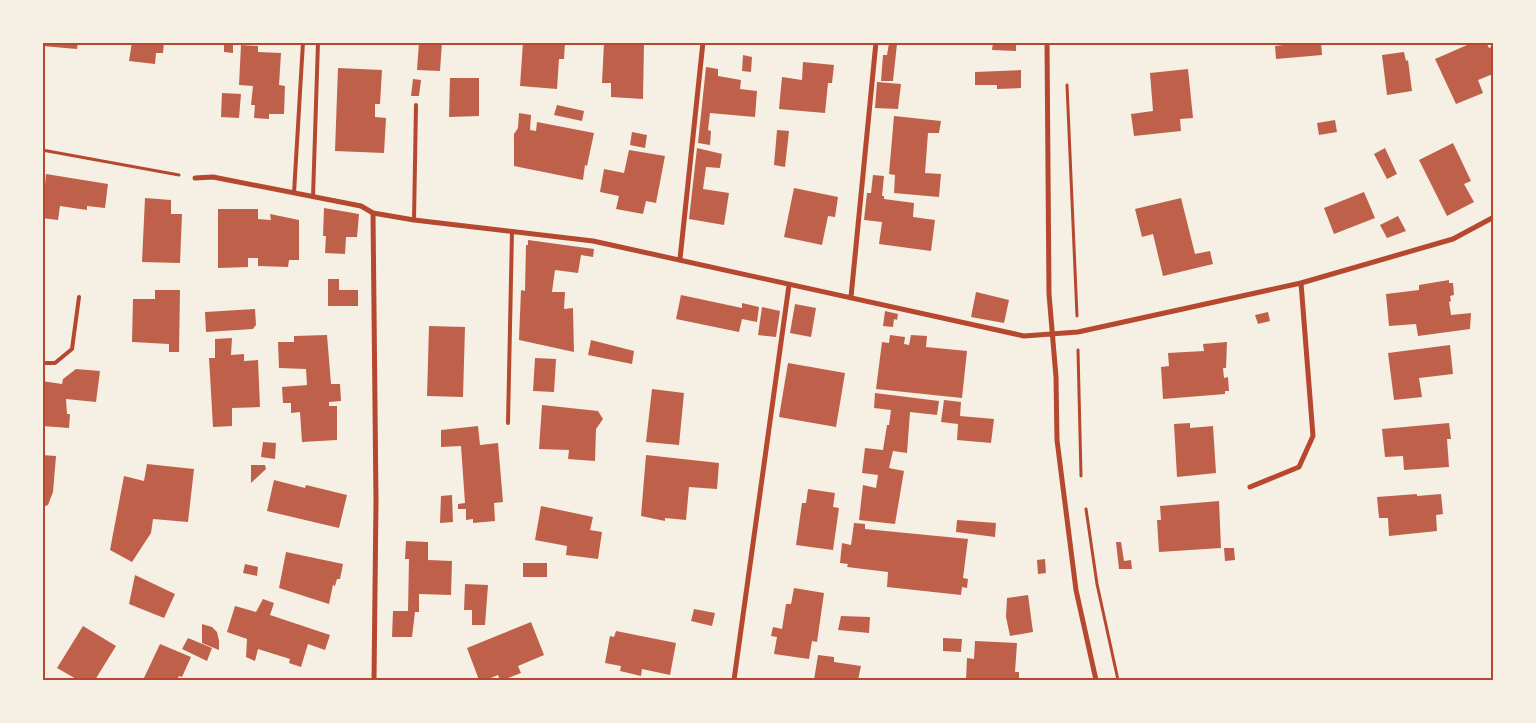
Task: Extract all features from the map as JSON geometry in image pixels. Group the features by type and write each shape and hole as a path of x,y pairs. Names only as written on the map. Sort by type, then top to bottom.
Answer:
{"street":[{"path":"680,259 703,42"},
{"path":"851,297 876,42"},
{"path":"1047,42 1049,294 1056,377 1058,450 1076,590 1096,680"},
{"path":"195,178 213,177 361,206 373,213 414,220 593,241 680,259 789,286 851,297 1024,336 1078,332 1301,283 1453,239 1494,217"},
{"path":"373,213 376,501 374,680"},
{"path":"1250,486 1299,467 1313,436 1301,283"},
{"path":"734,680 789,286"}],"lane":[{"path":"294,193 303,42"},
{"path":"313,197 318,42"},
{"path":"414,220 416,105"},
{"path":"508,423 512,232"},
{"path":"42,363 55,363 72,349 80,297"}],"path":[{"path":"1067,81 1076,307"},
{"path":"42,150 195,178"},
{"path":"1078,359 1081,479"},
{"path":"1085,507 1096,584 1118,680"}],"building":[{"path":"42,42 69,44 69,42 78,42 77,49 42,46"},
{"path":"132,42 164,42 163,53 156,53 155,64 129,61"},
{"path":"224,42 233,42 233,53 224,52"},
{"path":"419,42 442,42 440,71 417,70"},
{"path":"523,42 565,42 564,59 559,59 557,89 520,86"},
{"path":"604,42 644,42 643,99 611,97 611,83 602,83"},
{"path":"993,42 1016,42 1016,51 992,50"},
{"path":"1321,42 1322,55 1276,59 1275,46"},
{"path":"1474,42 1486,42 1489,48 1494,46 1494,69 1491,70 1493,74 1478,80 1483,93 1456,104 1435,59"},
{"path":"889,43 897,44 893,81 881,81 883,55 887,55"},
{"path":"241,45 258,46 258,52 281,53 279,85 285,86 284,114 269,114 269,119 254,118 255,105 251,105 253,86 239,85"},
{"path":"1404,52 1406,61 1408,60 1412,91 1387,95 1382,55"},
{"path":"743,55 752,57 751,72 742,71"},
{"path":"803,62 834,65 832,83 828,83 825,113 779,109 782,77 802,80"},
{"path":"706,67 718,69 718,76 741,80 740,89 757,91 755,117 710,113 708,130 711,131 710,145 698,143"},
{"path":"338,68 382,70 380,104 375,104 375,117 386,118 384,153 335,151"},
{"path":"1188,69 1193,118 1180,119 1181,131 1134,136 1131,114 1153,111 1150,73"},
{"path":"1021,70 1021,88 997,89 997,85 975,85 975,72"},
{"path":"450,78 479,78 479,116 449,117"},
{"path":"413,79 421,80 419,96 411,96"},
{"path":"877,82 901,84 898,109 875,108"},
{"path":"222,93 241,94 239,118 221,117"},
{"path":"557,105 584,111 582,121 554,115"},
{"path":"519,113 531,115 530,130 536,131 537,122 594,133 583,180 514,166 514,134 518,128"},
{"path":"894,116 941,121 939,133 928,133 925,173 941,174 939,197 894,193 895,175 889,174"},
{"path":"1335,120 1337,132 1319,135 1317,123"},
{"path":"777,130 789,131 785,167 774,165"},
{"path":"632,132 647,135 645,148 630,145"},
{"path":"1453,143 1471,181 1464,184 1474,202 1447,216 1419,160"},
{"path":"697,148 722,154 720,168 706,167 703,189 729,193 724,225 689,219"},
{"path":"1385,148 1397,174 1387,179 1374,154"},
{"path":"629,150 665,156 656,203 646,201 643,214 616,209 619,196 600,192 604,169 624,173"},
{"path":"46,174 108,184 105,208 87,206 87,210 60,206 58,220 42,218"},
{"path":"873,175 884,176 882,196 884,196 884,199 914,203 913,217 935,220 931,251 879,244 882,222 864,220 867,193 871,193"},
{"path":"794,188 838,197 835,217 828,216 822,245 784,237"},
{"path":"1364,192 1375,218 1334,234 1324,208"},
{"path":"145,198 171,200 171,214 182,214 180,263 142,262"},
{"path":"1181,198 1195,254 1210,251 1213,264 1163,276 1153,234 1142,237 1135,209"},
{"path":"324,208 359,214 357,237 346,237 345,254 325,253 326,236 323,236"},
{"path":"218,209 258,209 258,219 271,220 270,214 299,220 299,260 289,260 288,267 258,266 258,258 248,258 248,267 218,268"},
{"path":"1398,216 1406,231 1387,238 1380,225"},
{"path":"528,240 594,249 593,257 581,255 578,273 555,270 552,292 565,292 564,309 573,308 574,352 519,340 521,290 525,291 526,245 528,245"},
{"path":"328,279 339,279 339,290 358,290 358,306 328,306"},
{"path":"1449,280 1449,283 1453,283 1454,295 1450,296 1451,301 1449,302 1451,315 1471,313 1470,329 1418,336 1416,324 1389,326 1386,294 1419,290 1419,285"},
{"path":"155,290 180,290 179,352 169,352 169,344 132,342 133,299 155,299"},
{"path":"976,292 1009,300 1004,323 971,317"},
{"path":"681,295 742,308 742,303 759,307 757,322 742,319 739,332 676,319"},
{"path":"795,304 816,308 811,337 790,333"},
{"path":"762,307 780,311 776,337 758,335"},
{"path":"255,309 256,325 253,329 206,332 205,312"},
{"path":"885,311 898,314 897,320 894,319 893,327 883,326"},
{"path":"1268,312 1270,321 1258,324 1255,315"},
{"path":"429,326 465,327 463,397 427,396"},
{"path":"327,335 331,384 340,384 341,401 329,402 329,406 337,406 337,440 302,442 300,412 291,413 291,403 283,403 282,387 307,385 306,369 279,368 278,342 294,342 294,336"},
{"path":"890,335 905,337 904,344 909,345 911,335 927,336 926,347 967,351 962,398 876,389 882,342 889,343"},
{"path":"232,338 231,355 244,354 244,361 258,360 260,407 232,408 232,426 213,427 209,358 215,358 215,339"},
{"path":"591,340 634,351 632,364 588,355"},
{"path":"1227,342 1226,368 1223,368 1224,378 1228,377 1229,391 1225,391 1225,394 1163,399 1161,367 1169,366 1168,353 1204,351 1203,344"},
{"path":"1450,345 1453,374 1419,378 1422,397 1394,400 1388,353"},
{"path":"535,358 556,359 554,392 533,391"},
{"path":"788,363 845,373 836,427 779,417"},
{"path":"76,369 100,371 96,402 66,399 67,414 70,414 69,428 42,426 42,381 62,384 63,379"},
{"path":"652,389 684,393 679,445 646,442"},
{"path":"875,393 939,401 937,415 910,412 907,453 893,451 889,468 904,471 895,524 859,520 863,485 876,488 878,475 862,473 865,448 883,450 891,410 874,408"},
{"path":"944,400 961,402 960,416 994,419 991,443 957,440 958,424 941,422"},
{"path":"542,405 598,411 603,419 596,429 595,461 568,459 569,450 539,449"},
{"path":"1190,423 1190,428 1213,426 1216,473 1177,477 1174,424"},
{"path":"1449,423 1451,439 1447,439 1449,467 1404,470 1403,456 1385,457 1382,429"},
{"path":"478,426 480,445 498,443 503,502 494,503 495,521 473,523 473,519 466,520 466,509 458,509 458,504 465,503 461,446 441,447 441,430"},
{"path":"263,442 276,443 275,459 261,457"},
{"path":"42,455 56,456 53,492 48,505 42,507"},
{"path":"646,455 719,463 717,489 689,487 686,520 665,518 665,521 641,516"},
{"path":"147,464 194,469 188,522 153,519 151,533 132,562 110,550 124,476 144,481"},
{"path":"251,465 265,465 266,469 251,483"},
{"path":"274,480 305,488 306,485 347,495 339,528 267,511"},
{"path":"808,489 835,493 833,507 839,508 833,550 796,545 802,503 806,503"},
{"path":"1417,494 1417,496 1441,494 1443,514 1436,515 1437,531 1389,536 1388,518 1379,518 1377,497"},
{"path":"452,495 453,522 440,523 441,496"},
{"path":"1219,501 1221,548 1159,552 1157,520 1161,520 1160,506"},
{"path":"541,506 593,517 590,530 602,532 598,559 566,555 567,546 535,540"},
{"path":"957,520 996,523 995,537 956,532"},
{"path":"854,523 865,524 865,529 968,539 963,578 968,579 967,588 962,587 961,595 887,587 888,572 847,567 848,564 840,563 842,543 851,545"},
{"path":"406,541 428,542 428,560 452,561 451,595 419,594 419,612 415,612 412,637 392,637 393,611 408,611 409,559 405,559"},
{"path":"1116,542 1121,542 1124,561 1131,560 1132,569 1119,569"},
{"path":"1224,548 1234,548 1235,560 1225,561"},
{"path":"286,552 343,564 340,579 337,579 335,586 333,585 329,604 279,588"},
{"path":"1045,559 1046,573 1038,574 1037,560"},
{"path":"523,563 547,563 547,577 523,577"},
{"path":"245,564 258,567 257,576 243,573"},
{"path":"135,575 175,594 164,618 129,604"},
{"path":"465,584 488,585 485,625 472,625 472,610 464,610"},
{"path":"794,588 824,593 817,642 812,641 809,659 774,654 777,637 771,636 773,627 782,629 786,604 791,604"},
{"path":"1028,595 1033,632 1010,636 1006,617 1007,598"},
{"path":"263,599 274,603 270,615 330,635 325,650 308,644 301,667 289,663 290,659 258,649 255,661 246,657 247,639 227,632 235,606 256,612"},
{"path":"694,609 715,613 712,626 691,621"},
{"path":"841,616 870,617 869,633 838,630"},
{"path":"531,622 544,655 518,666 521,673 503,680 500,680 498,675 486,680 479,680 467,648"},
{"path":"202,624 212,627 217,632 219,650 202,643"},
{"path":"83,626 116,646 95,680 78,680 57,668"},
{"path":"616,631 676,643 670,675 642,669 641,676 620,671 621,666 605,663 610,636 614,637"},
{"path":"188,638 212,648 207,661 182,649"},
{"path":"943,638 962,639 961,652 943,651"},
{"path":"975,641 1017,643 1015,672 1019,672 1019,680 966,680 967,658 974,659"},
{"path":"160,644 191,657 182,677 179,676 177,680 143,680"},
{"path":"818,655 834,657 834,662 861,666 858,680 814,680"}]}
